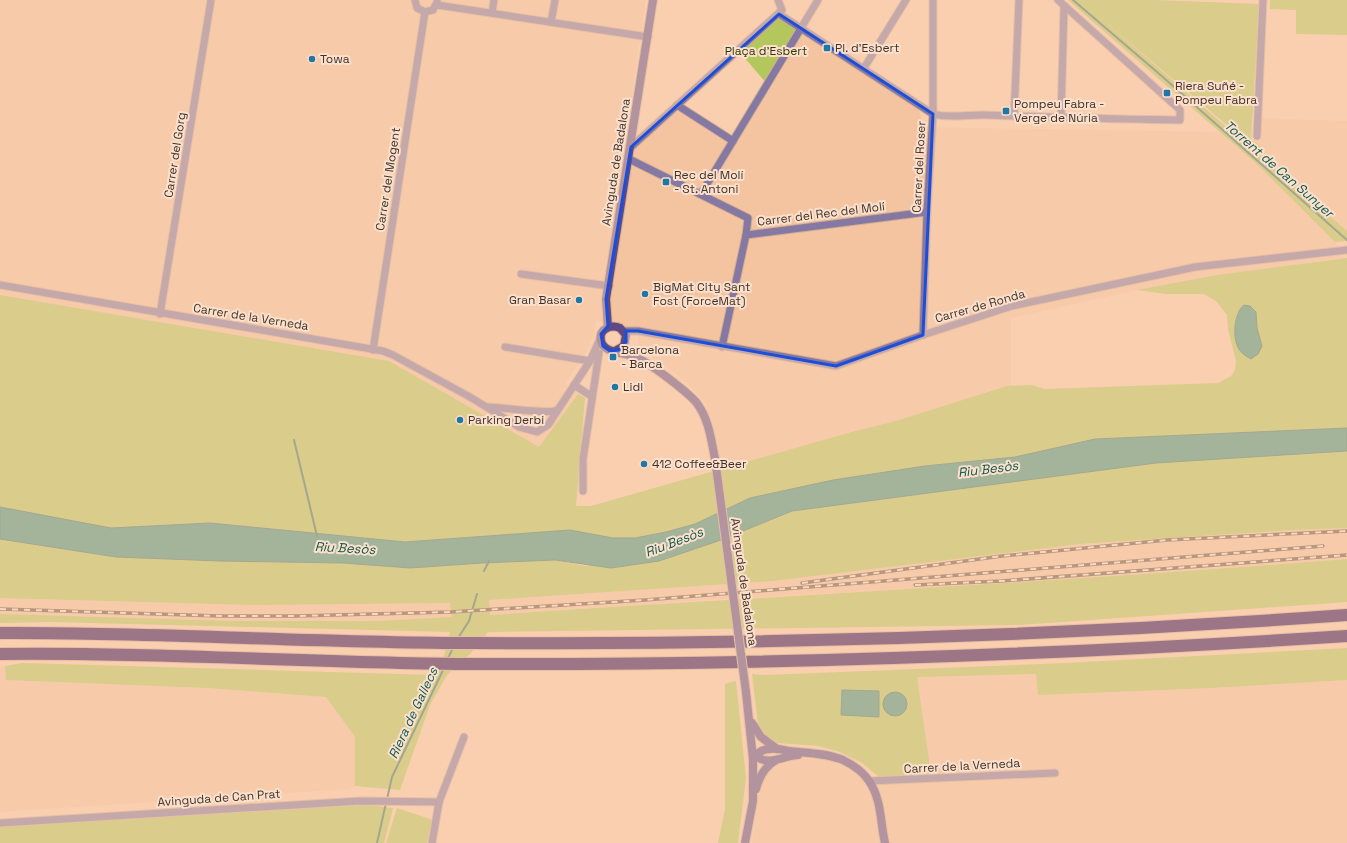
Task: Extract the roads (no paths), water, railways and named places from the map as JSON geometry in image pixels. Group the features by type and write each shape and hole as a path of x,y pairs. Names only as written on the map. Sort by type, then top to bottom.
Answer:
{"highway":[{"path":"0,633 101,634 425,643 754,642 940,637 1133,629 1347,615"},
{"path":"0,654 55,653 470,664 715,663 897,659 1138,649 1347,636"}],"street":[{"name":"Carrer del Gorg","path":"160,314 210,0"},
{"path":"415,0 417,8 425,12 431,11 437,2 492,13 648,37"},
{"path":"492,13 494,0"},
{"path":"551,22 555,0"},
{"name":"Avinguda de Badalona","path":"608,327 606,310 609,286 653,0"},
{"path":"778,0 781,12 933,114 944,117 985,115 1061,119 1180,120 1180,110 1058,0"},
{"path":"701,194 818,0"},
{"path":"864,68 906,0"},
{"name":"Carrer del Roser","path":"923,335 927,212 933,114 933,0"},
{"path":"1014,116 1019,0"},
{"path":"1257,136 1263,0"},
{"path":"1061,119 1064,6"},
{"name":"Carrer del Mogent","path":"373,350 425,12"},
{"path":"631,147 781,12"},
{"path":"677,105 734,141"},
{"name":"Carrer del Rec del Molí","path":"629,159 748,218 746,235 927,212"},
{"path":"722,347 746,235"},
{"name":"Carrer de Ronda","path":"624,331 638,331 836,366 923,335 1012,306 1195,267 1347,250"},
{"path":"521,274 609,286"},
{"name":"Carrer de la Verneda","path":"0,285 373,350 393,355 526,431 537,432 548,425 557,410"},
{"path":"505,347 590,361 602,351 619,350 626,342 624,331 616,326 608,327 603,330 590,361 557,410"},
{"path":"583,490 583,459 591,396 602,351 600,339"},
{"name":"Avinguda de Badalona","path":"626,342 637,357 681,388 695,402 704,415 710,430 754,756 753,801 745,843"},
{"name":"Avinguda de Badalona","path":"615,351 637,357"},
{"path":"574,385 591,396"},
{"name":"Carrer de la Verneda","path":"486,407 518,408 548,413 557,410"},
{"path":"507,420 509,413 518,408"},
{"path":"750,718 761,737 778,749"},
{"path":"432,843 439,802 464,737"},
{"path":"818,753 794,755 766,761 760,760 754,756 765,750 778,749 818,753 837,758 851,764 869,781 879,802 884,842"},
{"path":"753,801 758,778 768,766 778,759"},
{"name":"Carrer de la Verneda","path":"869,781 1055,773"},
{"name":"Avinguda de Can Prat","path":"0,823 360,801 439,802"}],"water":[{"path":"1244,305 1250,306 1256,312 1257,328 1262,346 1258,354 1251,359 1244,355 1240,350 1235,339 1236,319 1238,313"},
{"name":"Riu Besòs","path":"1347,428 1347,451 1156,463 792,511 721,540 659,561 611,568 555,560 410,568 343,563 220,561 116,557 0,539 0,507 111,528 210,523 405,542 570,530 613,538 635,538 666,532 695,524 750,498 833,480 925,466 1015,457 1095,439"},
{"path":"842,690 879,691 879,717 841,715"},
{"path":"895,692 903,696 907,704 903,712 895,716 887,712 883,704 887,696"}],"waterway":[{"name":"Torrent de Can Sunyer","path":"1073,0 1164,78 1347,240"},
{"name":"Riu Besòs","path":"294,440 317,536"},
{"name":"Riera de Gallecs","path":"484,571 489,561"},
{"name":"Riera de Gallecs","path":"458,638 469,621 477,594"},
{"name":"Riera de Gallecs","path":"447,660 453,648"},
{"name":"Riera de Gallecs","path":"387,799 392,777 444,668"},
{"name":"Riera de Gallecs","path":"377,843 386,803"}],"railway":[{"path":"802,583 1002,556 1167,540 1347,531"},
{"path":"0,609 220,616 296,616 451,612 645,600 1323,546"},
{"path":"915,585 1001,581 1347,555"}],"place":[{"name":"Pl. d'Esbert","path":"827,48"},
{"name":"Towa","path":"312,59"},
{"name":"Riera Suñé - Pompeu Fabra","path":"1167,93"},
{"name":"Pompeu Fabra - Verge de Núria","path":"1006,111"},
{"name":"Rec del Molí - St. Antoni","path":"666,182"},
{"name":"BigMat City Sant Fost (ForceMat)","path":"645,294"},
{"name":"Gran Basar","path":"579,300"},
{"name":"Barcelona - Barca","path":"613,357"},
{"name":"Lidl","path":"615,387"},
{"name":"Parking Derbi","path":"460,420"},
{"name":"412 Coffee&Beer","path":"644,464"}],"park label":[{"name":"Plaça d'Esbert","path":"766,51"}]}
